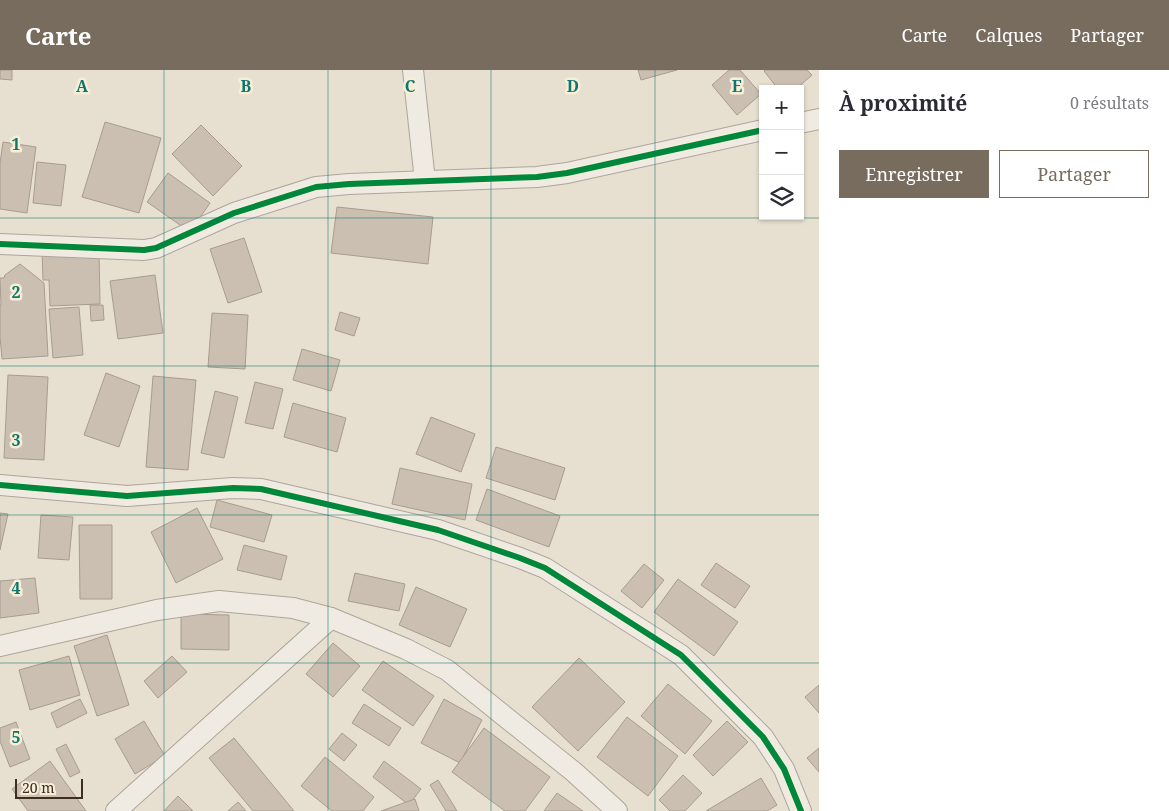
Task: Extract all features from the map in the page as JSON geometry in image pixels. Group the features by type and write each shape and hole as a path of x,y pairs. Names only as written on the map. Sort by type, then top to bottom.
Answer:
{"street":[{"path":"413,70 425,181"},
{"path":"804,121 819,119"},
{"path":"0,244 130,250 150,249 234,213 316,187 349,184 538,177 567,173 759,131"},
{"path":"0,485 128,496 233,488 262,489 438,530 546,568 682,655 763,737 784,769 800,811"},
{"path":"0,646 157,610 219,601 293,608 331,618 406,649 447,670 574,772 617,811"},
{"path":"116,811 331,618"}],"building":[{"path":"0,70 12,70 12,80 0,79"},
{"path":"638,70 677,70 641,80"},
{"path":"729,70 740,70 759,92 759,96 737,115 712,85"},
{"path":"807,70 812,75 801,85 775,85 764,71"},
{"path":"105,122 161,138 139,213 82,197"},
{"path":"201,125 242,166 213,196 172,154"},
{"path":"3,142 36,147 27,213 0,209 0,163"},
{"path":"37,162 66,165 61,206 33,203"},
{"path":"168,173 210,203 190,232 147,202"},
{"path":"337,207 433,217 428,264 331,253"},
{"path":"244,238 262,292 228,303 210,249"},
{"path":"99,250 100,304 50,306 49,280 43,280 42,251"},
{"path":"20,264 44,283 48,356 2,359 0,278 4,278 5,275"},
{"path":"155,275 163,333 118,339 110,281"},
{"path":"90,305 103,305 104,320 91,321"},
{"path":"79,307 83,355 53,358 49,309"},
{"path":"340,312 360,318 354,336 335,330"},
{"path":"212,313 248,315 245,369 208,367"},
{"path":"302,349 340,360 331,391 293,380"},
{"path":"106,373 140,386 119,447 84,435"},
{"path":"8,375 48,377 44,460 4,458"},
{"path":"153,376 196,380 188,470 146,467"},
{"path":"255,382 283,389 273,429 245,423"},
{"path":"215,391 238,397 224,458 201,453"},
{"path":"293,403 346,418 337,452 284,437"},
{"path":"431,417 475,434 461,472 416,454"},
{"path":"496,447 565,468 555,500 486,478"},
{"path":"400,468 472,484 465,520 392,504"},
{"path":"487,489 560,516 549,547 476,520"},
{"path":"217,500 272,515 264,542 210,527"},
{"path":"197,508 223,559 176,583 151,532"},
{"path":"0,513 8,514 0,550"},
{"path":"41,515 73,517 69,560 38,558"},
{"path":"79,525 112,525 112,599 80,599"},
{"path":"244,545 287,556 281,580 237,570"},
{"path":"716,563 750,586 735,608 701,585"},
{"path":"644,564 664,580 642,608 621,591"},
{"path":"355,573 405,584 399,611 348,601"},
{"path":"35,578 39,613 0,618 0,581"},
{"path":"678,579 738,622 714,656 654,612"},
{"path":"416,587 467,609 450,647 399,625"},
{"path":"181,614 229,615 229,650 181,649"},
{"path":"107,635 129,705 97,716 74,646"},
{"path":"333,643 360,666 333,697 306,674"},
{"path":"69,656 80,695 30,710 19,670"},
{"path":"172,656 187,672 158,698 144,681"},
{"path":"579,658 625,702 578,751 532,707"},
{"path":"383,661 434,696 413,726 362,690"},
{"path":"668,684 712,721 685,754 641,716"},
{"path":"819,685 819,713 805,697"},
{"path":"80,699 87,713 57,728 51,713"},
{"path":"444,699 482,720 460,763 421,743"},
{"path":"364,704 401,728 389,746 352,723"},
{"path":"627,717 678,756 648,796 597,757"},
{"path":"144,721 165,756 135,774 115,739"},
{"path":"727,721 748,742 713,776 693,755"},
{"path":"16,722 30,759 10,767 0,741 0,728"},
{"path":"484,728 550,777 525,811 505,811 452,772"},
{"path":"342,733 357,745 344,761 329,749"},
{"path":"234,738 294,811 253,811 209,758"},
{"path":"66,744 80,772 70,777 56,749"},
{"path":"819,748 819,772 807,758"},
{"path":"325,757 374,797 363,811 332,811 301,786"},
{"path":"50,761 86,811 28,811 12,789"},
{"path":"384,761 421,789 409,805 373,777"},
{"path":"683,775 702,793 685,811 670,811 659,800"},
{"path":"761,778 777,805 767,811 706,811"},
{"path":"438,780 457,811 446,811 430,785"},
{"path":"557,793 583,811 544,811"},
{"path":"178,796 193,811 164,811"},
{"path":"415,799 419,811 381,811"},
{"path":"238,802 246,811 228,811"}],"cycle path":[{"path":"0,244 144,250 156,248 234,213 316,187 349,184 537,177 567,173 759,131"},
{"path":"0,485 127,496 233,488 261,489 438,530 545,568 681,655 763,737 784,769 801,811"}]}
